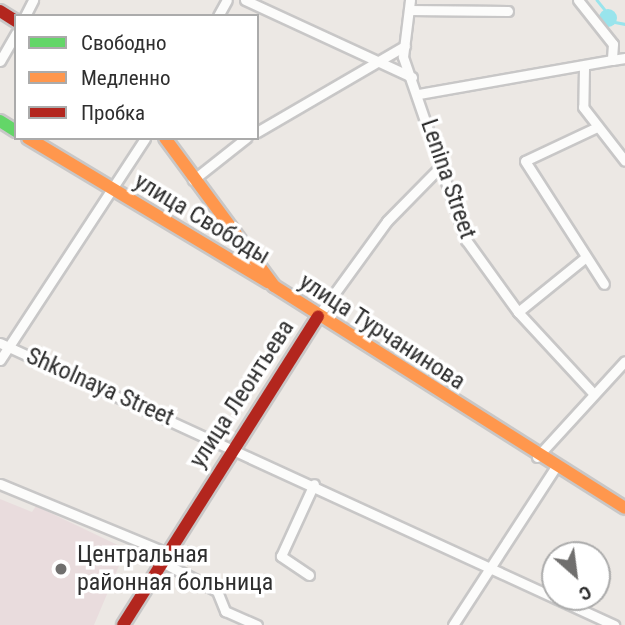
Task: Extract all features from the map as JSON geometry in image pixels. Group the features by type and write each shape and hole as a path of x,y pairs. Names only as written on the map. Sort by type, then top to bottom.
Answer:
{"street":[{"path":"245,0 412,77"},
{"path":"578,0 613,44 612,60"},
{"name":"Lenina Street","path":"508,11 409,5 405,46 412,77 466,240 519,312 592,392"},
{"path":"0,61 14,36"},
{"path":"259,131 405,46"},
{"path":"419,94 584,68 625,58"},
{"path":"584,68 583,107 595,128 625,161"},
{"path":"595,128 525,161 604,284"},
{"name":"улица Свободы","path":"31,140 274,286"},
{"path":"0,360 4,344 108,187 143,140"},
{"name":"улица Турчанинова","path":"166,140 193,180 274,286 537,457 625,508"},
{"path":"193,180 243,140"},
{"name":"улица Леонтьева","path":"123,625 163,556 318,316 387,221 440,166"},
{"path":"519,312 586,257"},
{"name":"Shkolnaya Street","path":"4,344 233,446 614,625"},
{"path":"537,457 592,392 624,363"},
{"path":"453,625 555,468"},
{"path":"0,484 163,556 217,591 225,611 257,625"},
{"path":"309,575 281,556 314,484"}],"shaded area":[{"name":"Центральная районная больница","path":"0,499 32,512 36,506 126,549 94,625 0,625"}],"water":[{"path":"608,9 614,12 617,18 614,24 608,27 602,24 599,18 602,12"}],"waterway":[{"path":"597,0 606,11"},
{"path":"615,22 625,24"}],"traffic: fast":[{"path":"0,121 14,130"}],"traffic: slow":[{"path":"31,140 268,282"},
{"path":"166,140 274,286 625,508"}],"traffic: jam":[{"path":"0,11 14,20"},
{"path":"123,625 318,316"}],"place":[{"name":"Центральная районная больница","path":"61,569"}]}
